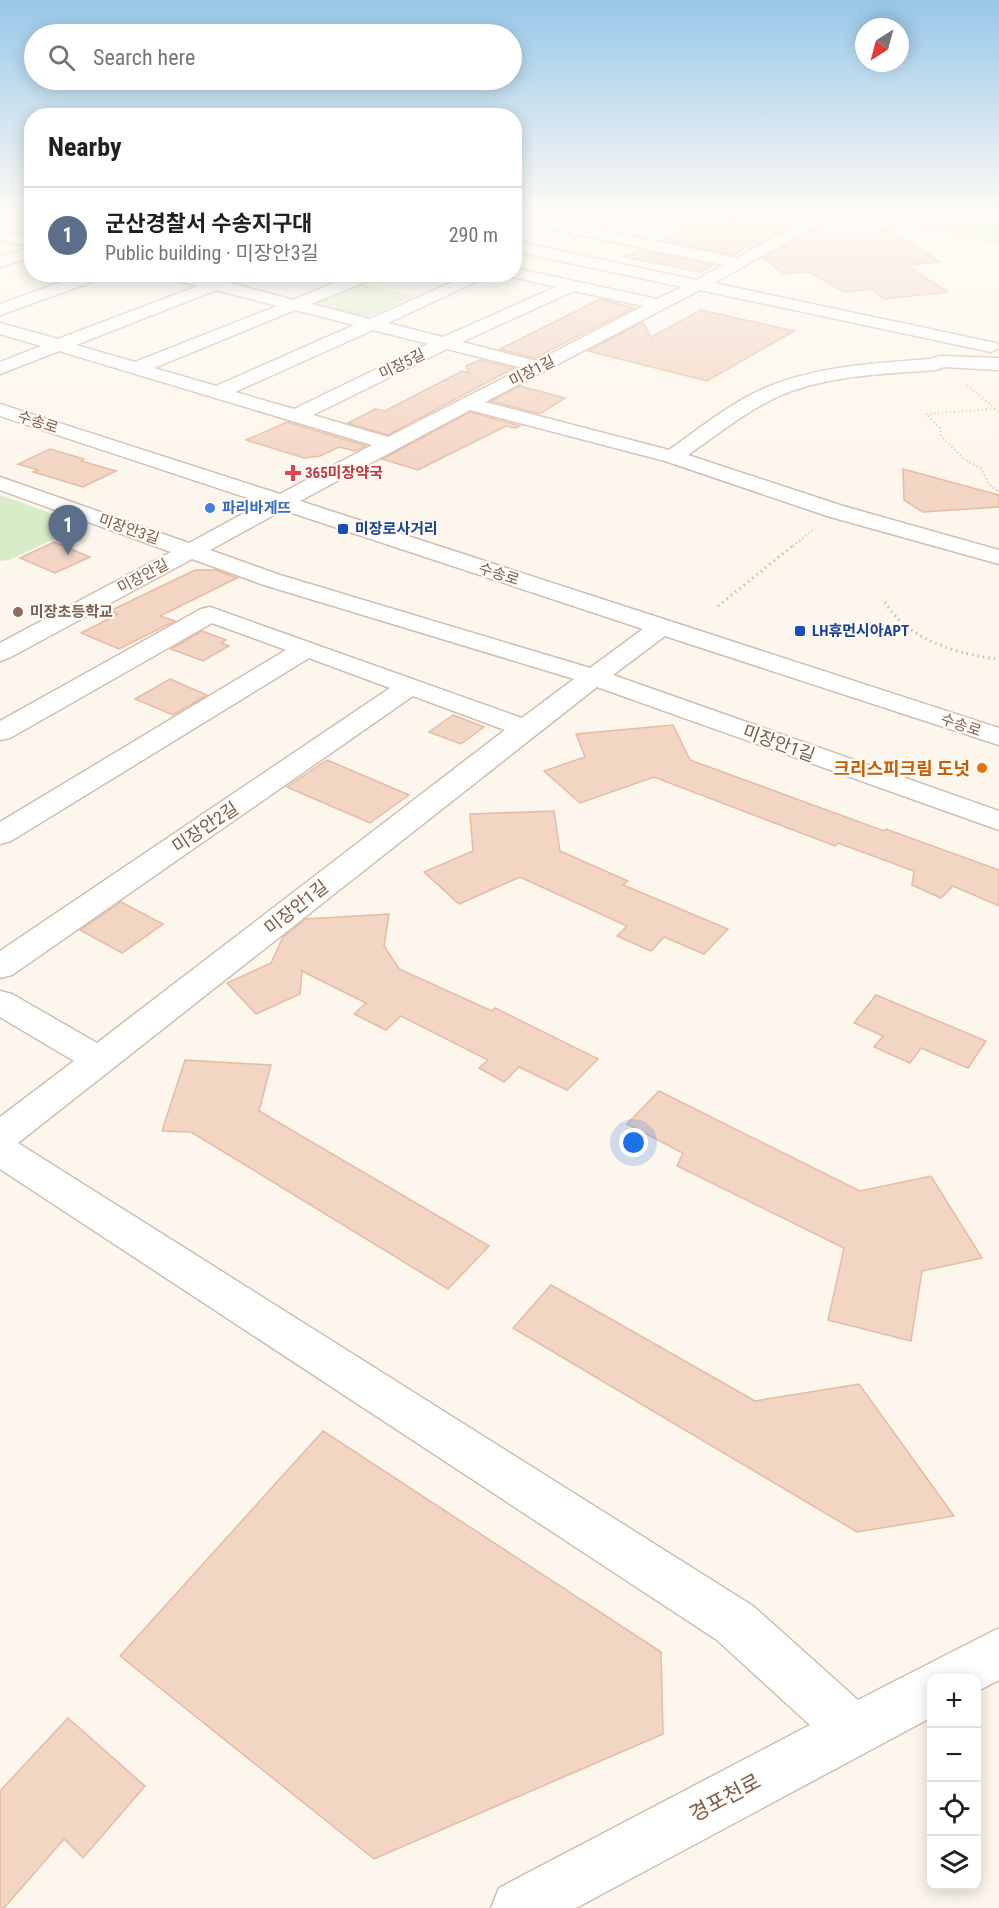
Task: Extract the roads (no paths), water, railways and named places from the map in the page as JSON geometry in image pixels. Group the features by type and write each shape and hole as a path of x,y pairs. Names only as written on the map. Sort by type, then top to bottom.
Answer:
{"street":[{"path":"0,310 36,297"},
{"path":"0,368 182,297"},
{"path":"260,297 540,367"},
{"path":"135,369 316,297"},
{"path":"218,393 434,297"},
{"name":"미장5길","path":"298,415 443,344 547,297"},
{"path":"623,297 660,305"},
{"name":"미장1길","path":"289,498 676,297"},
{"path":"756,297 999,349"},
{"path":"0,328 390,444"},
{"path":"672,457 738,412 784,387 847,372 936,364 940,361 999,364"},
{"name":"수송로","path":"0,396 661,627 999,737"},
{"path":"469,404 672,457 835,511 999,557"},
{"name":"수송로","path":"0,410 999,718"},
{"name":"미장안3길","path":"0,483 190,550"},
{"name":"미장안길","path":"0,653 289,498"},
{"name":"미장안1길","path":"190,550 272,580 593,677 999,821"},
{"path":"0,732 210,614 525,728"},
{"name":"미장안1길","path":"0,1137 525,728 661,627"},
{"path":"0,835 306,649"},
{"name":"미장안2길","path":"0,968 410,686"},
{"path":"0,1002 100,1060"},
{"path":"0,1150 735,1623 853,1730"},
{"path":"959,1674 999,1653"},
{"name":"경포천로","path":"519,1908 927,1692"}],"place":[{"name":"365미장약국","path":"293,473"},
{"name":"파리바게뜨","path":"210,508"},
{"name":"미장로사거리","path":"343,529"},
{"name":"군산경찰서 수송지구대","path":"68,555"},
{"name":"미장초등학교","path":"18,612"},
{"name":"LH휴먼시아APT","path":"800,631"},
{"name":"크리스피크림 도넛","path":"982,768"}]}
